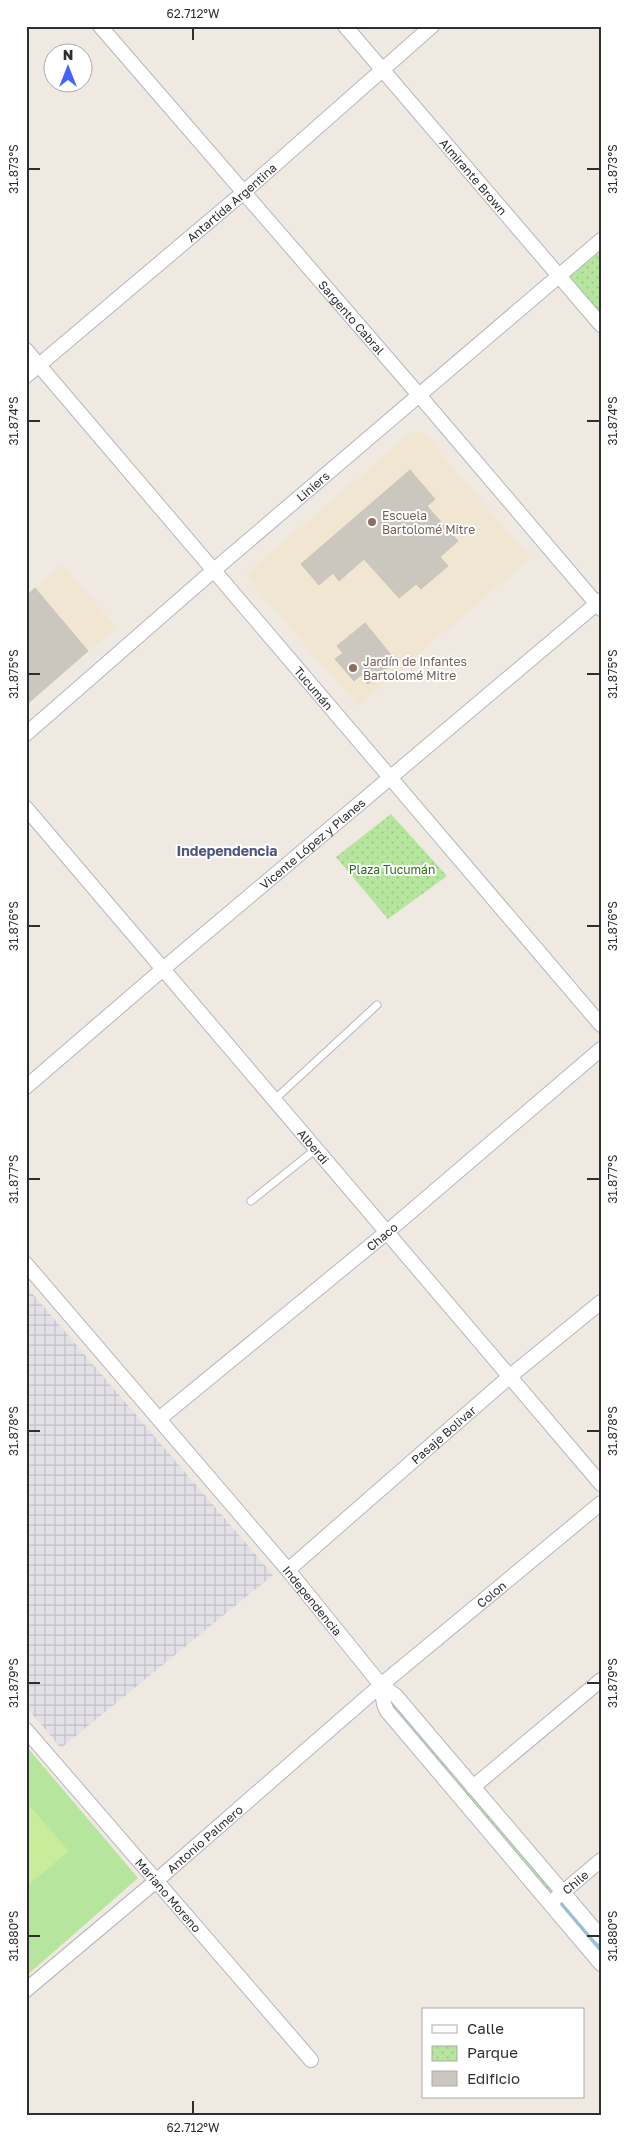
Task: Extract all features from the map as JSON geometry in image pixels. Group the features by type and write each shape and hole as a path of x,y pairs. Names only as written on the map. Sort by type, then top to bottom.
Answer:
{"street":[{"name":"Sargento Cabral","path":"100,26 599,604"},
{"name":"Almirante Brown","path":"345,26 601,325"},
{"name":"Antartida Argentina","path":"26,376 244,192 432,26"},
{"name":"Liniers","path":"26,734 214,570 601,240"},
{"name":"Tucumán","path":"26,350 601,1025"},
{"name":"Vicente López y Planes","path":"26,1087 163,969 599,604"},
{"name":"Alberdi","path":"26,808 601,1484"},
{"name":"Chaco","path":"159,1419 387,1232 601,1049"},
{"name":"Independencia","path":"26,1264 288,1570 381,1685 396,1696 601,1937"},
{"name":"Pasaje Bolivar","path":"288,1570 510,1377 601,1302"},
{"name":"Colon","path":"381,1685 601,1503"},
{"path":"473,1787 601,1680"},
{"name":"Antonio Palmero","path":"26,1990 381,1685"},
{"path":"381,1685 387,1711 601,1964"},
{"name":"Mariano Moreno","path":"26,1730 311,2060"},
{"name":"Chile","path":"550,1903 601,1860"}],"lane":[{"path":"274,1100 377,1005"},
{"path":"251,1201 316,1149"}],"shaded area":[{"path":"422,431 530,558 358,706 245,575 411,433"},
{"path":"62,565 116,627 26,705 26,596"},
{"path":"26,1286 273,1575 61,1748 26,1707"}],"green space":[{"path":"601,240 601,325 559,276"},
{"name":"Plaza Tucumán","path":"391,814 447,876 388,919 336,857"},
{"path":"390,1698 601,1943 601,1955 391,1710"},
{"path":"26,1746 138,1878 26,1976"},
{"path":"26,1802 69,1851 26,1887"}],"building":[{"path":"410,470 435,499 427,506 458,541 440,557 448,566 421,589 416,584 399,598 364,559 339,581 333,573 319,585 301,564"},
{"path":"35,588 88,651 26,705 26,596"},
{"path":"365,623 396,661 368,684 361,675 354,681 335,659 343,653 337,646"}],"waterway":[{"path":"566,1907 601,1947"}],"place":[{"name":"Escuela Bartolomé Mitre","path":"372,522"},
{"name":"Jardín de Infantes Bartolomé Mitre","path":"353,668"}],"district":[{"name":"Independencia","path":"227,850"}]}
